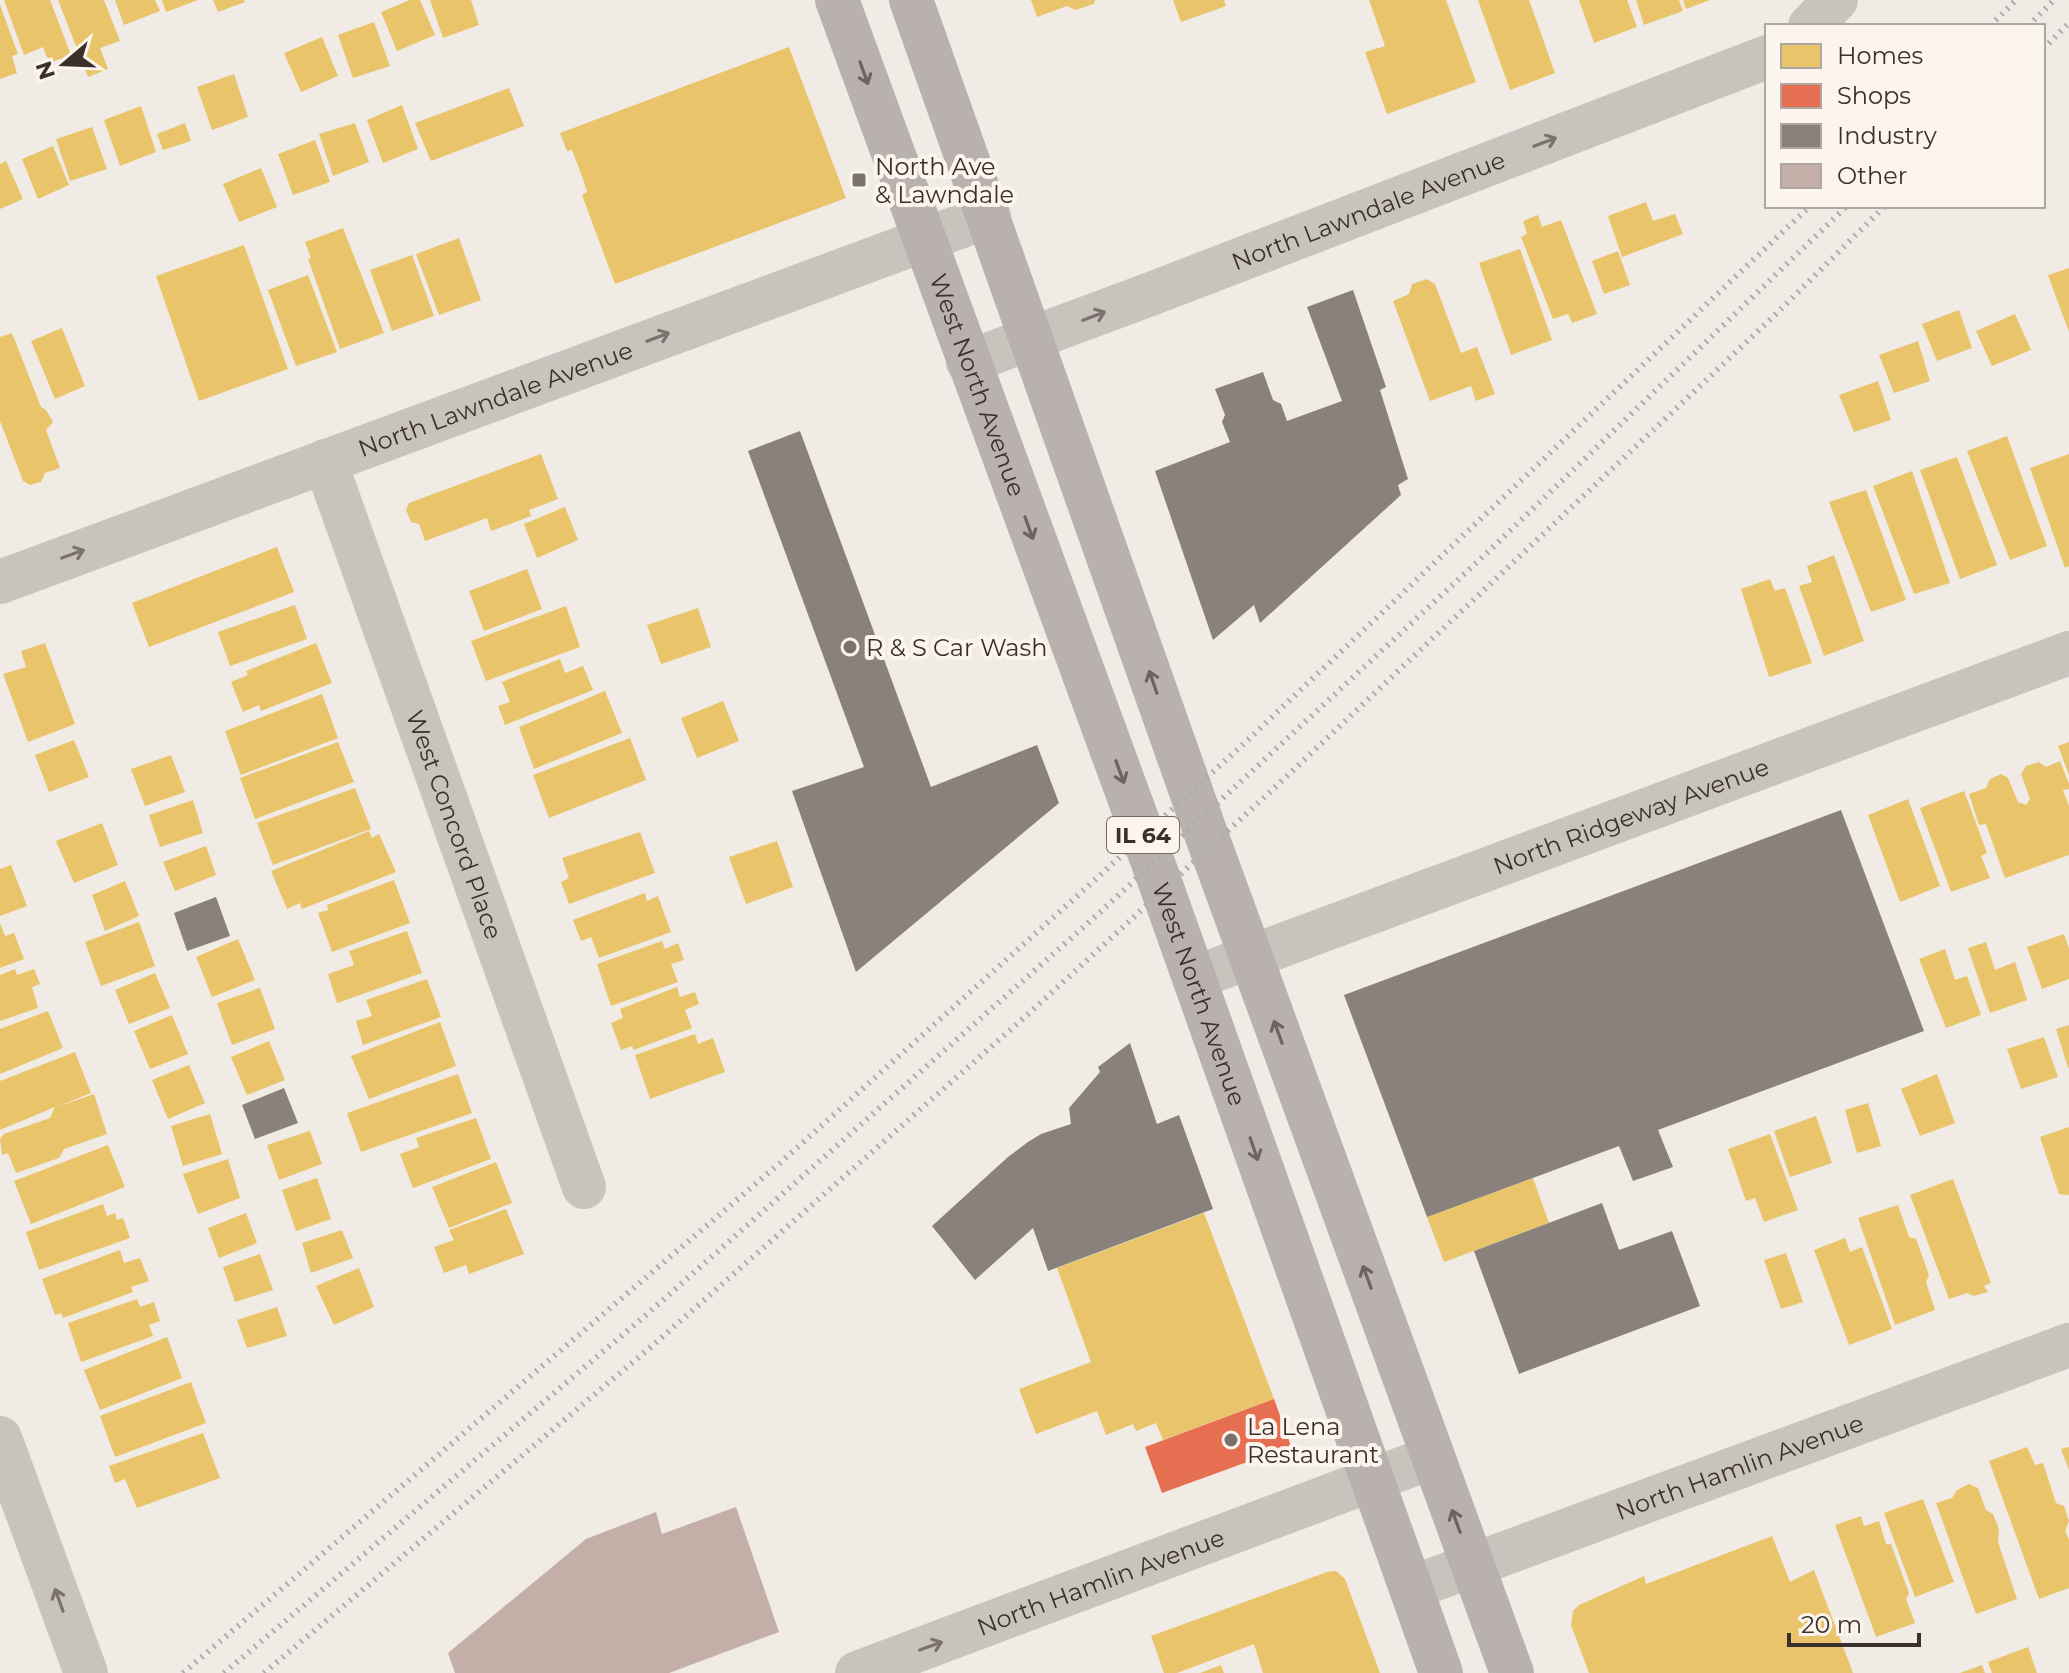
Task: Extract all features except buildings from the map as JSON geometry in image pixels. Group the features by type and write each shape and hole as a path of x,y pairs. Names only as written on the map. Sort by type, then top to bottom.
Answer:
{"main road":[{"name":"West North Avenue","path":"837,0 1194,978 1441,1673"},
{"name":"IL 64","path":"911,0 1251,958 1512,1673"}],"street":[{"path":"1812,24 1836,0"},
{"name":"North Lawndale Avenue","path":"968,362 1765,58"},
{"name":"North Lawndale Avenue","path":"0,582 989,216"},
{"name":"West Concord Place","path":"325,461 584,1187"},
{"name":"North Ridgeway Avenue","path":"1194,978 2069,653"},
{"name":"North Hamlin Avenue","path":"1411,1588 2069,1345"},
{"path":"0,1438 86,1673"},
{"name":"North Hamlin Avenue","path":"857,1673 1433,1457"}],"railway":[{"path":"1992,24 2016,0"},
{"path":"2030,24 2054,0"},
{"path":"2045,47 2069,23"},
{"path":"183,1673 780,1163 1086,888 1250,738 1808,208"},
{"path":"224,1673 646,1315 1096,916 1489,551 1845,208"},
{"path":"264,1673 652,1346 1025,1017 1270,792 1774,316 1883,208"}],"place":[{"name":"North Ave & Lawndale","path":"859,180"},
{"name":"R & S Car Wash","path":"850,647"},
{"name":"La Lena Restaurant","path":"1231,1440"}]}
